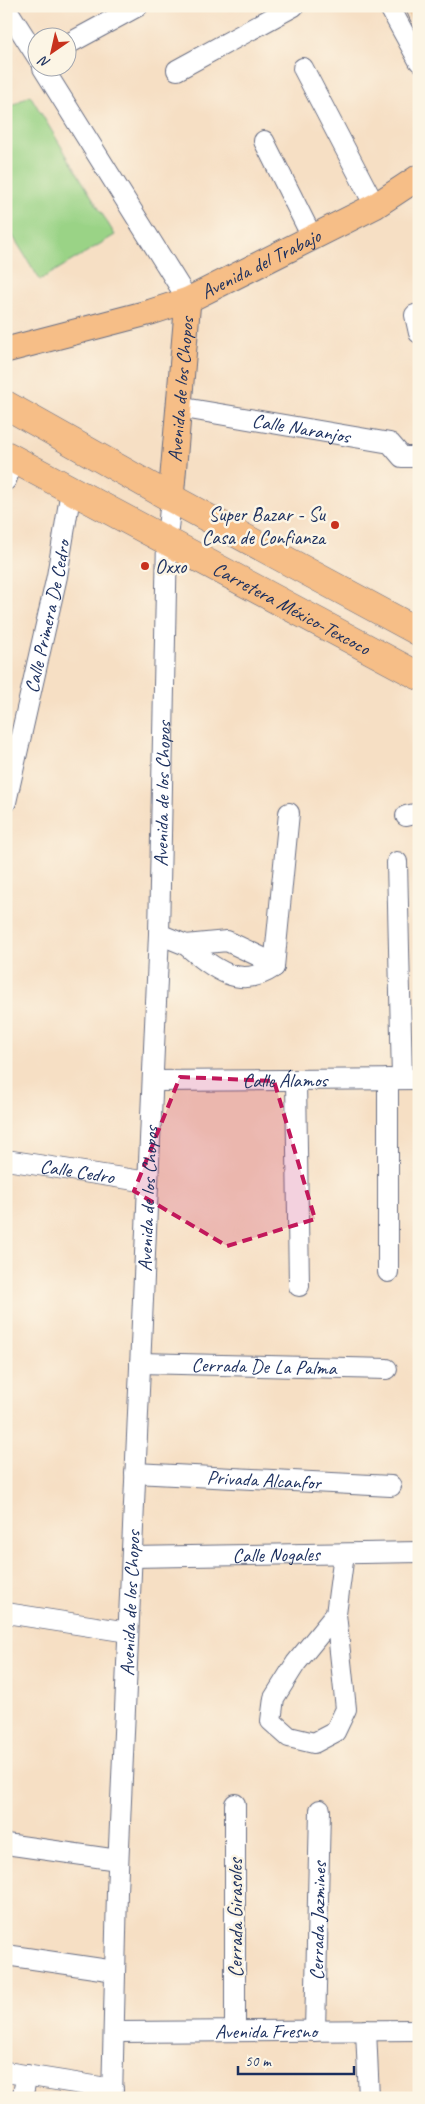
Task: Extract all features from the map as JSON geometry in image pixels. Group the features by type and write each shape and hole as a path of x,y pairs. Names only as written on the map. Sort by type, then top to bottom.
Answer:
{"highway":[{"name":"Carretera México-Texcoco","path":"6,405 171,498 419,632"},
{"name":"Carretera México-Texcoco","path":"9,465 71,490 419,676"}],"main road":[{"name":"Avenida del Trabajo","path":"6,350 151,312 188,300 375,206 419,177"},
{"name":"Avenida de los Chopos","path":"171,498 188,300"}],"street":[{"path":"78,39 138,6"},
{"path":"178,70 294,6"},
{"path":"389,6 419,61"},
{"path":"6,8 28,42"},
{"path":"303,68 375,206"},
{"path":"50,78 188,300"},
{"path":"264,141 312,237"},
{"path":"419,314 414,315 419,333"},
{"name":"Calle Naranjos","path":"178,407 390,443 402,457 419,457"},
{"name":"Calle Primera De Cedro","path":"6,802 57,576 71,490"},
{"name":"Avenida de los Chopos","path":"113,2093 118,1860 159,934 167,540 171,498"},
{"path":"387,615 419,616"},
{"path":"274,967 289,813"},
{"path":"388,1272 403,1079 397,862"},
{"path":"159,934 186,945 206,962 224,973 245,978 261,975 274,967"},
{"path":"186,945 227,941 265,959 274,967"},
{"name":"Calle Álamos","path":"153,1081 403,1079"},
{"path":"296,1080 299,1286"},
{"name":"Calle Cedro","path":"6,1160 148,1182"},
{"name":"Cerrada De La Palma","path":"140,1363 387,1369"},
{"name":"Privada Alcanfor","path":"135,1473 391,1486"},
{"name":"Calle Nogales","path":"132,1557 419,1552"},
{"path":"336,1614 296,1663 274,1698 271,1721 289,1737 314,1743 335,1732 346,1709 336,1614 344,1554"},
{"path":"6,1613 128,1632"},
{"name":"Cerrada Girasoles","path":"235,1804 235,2031"},
{"name":"Cerrada Jazmines","path":"315,2031 320,1810"},
{"path":"6,1844 118,1860"},
{"path":"6,1955 115,1971"},
{"path":"366,2030 369,2098"},
{"name":"Avenida Fresno","path":"115,2032 419,2030"},
{"path":"6,2072 113,2093"},
{"path":"22,2098 27,2075"}],"highlighted area":[{"path":"180,1077 274,1081 315,1219 227,1246 134,1191"}],"green space":[{"path":"30,95 115,235 40,280 6,225 6,109"}],"building":[{"path":"404,6 419,6 419,36 412,24"}],"place":[{"name":"Super Bazar - Su Casa de Confianza","path":"335,525"},
{"name":"Oxxo","path":"145,566"}]}
